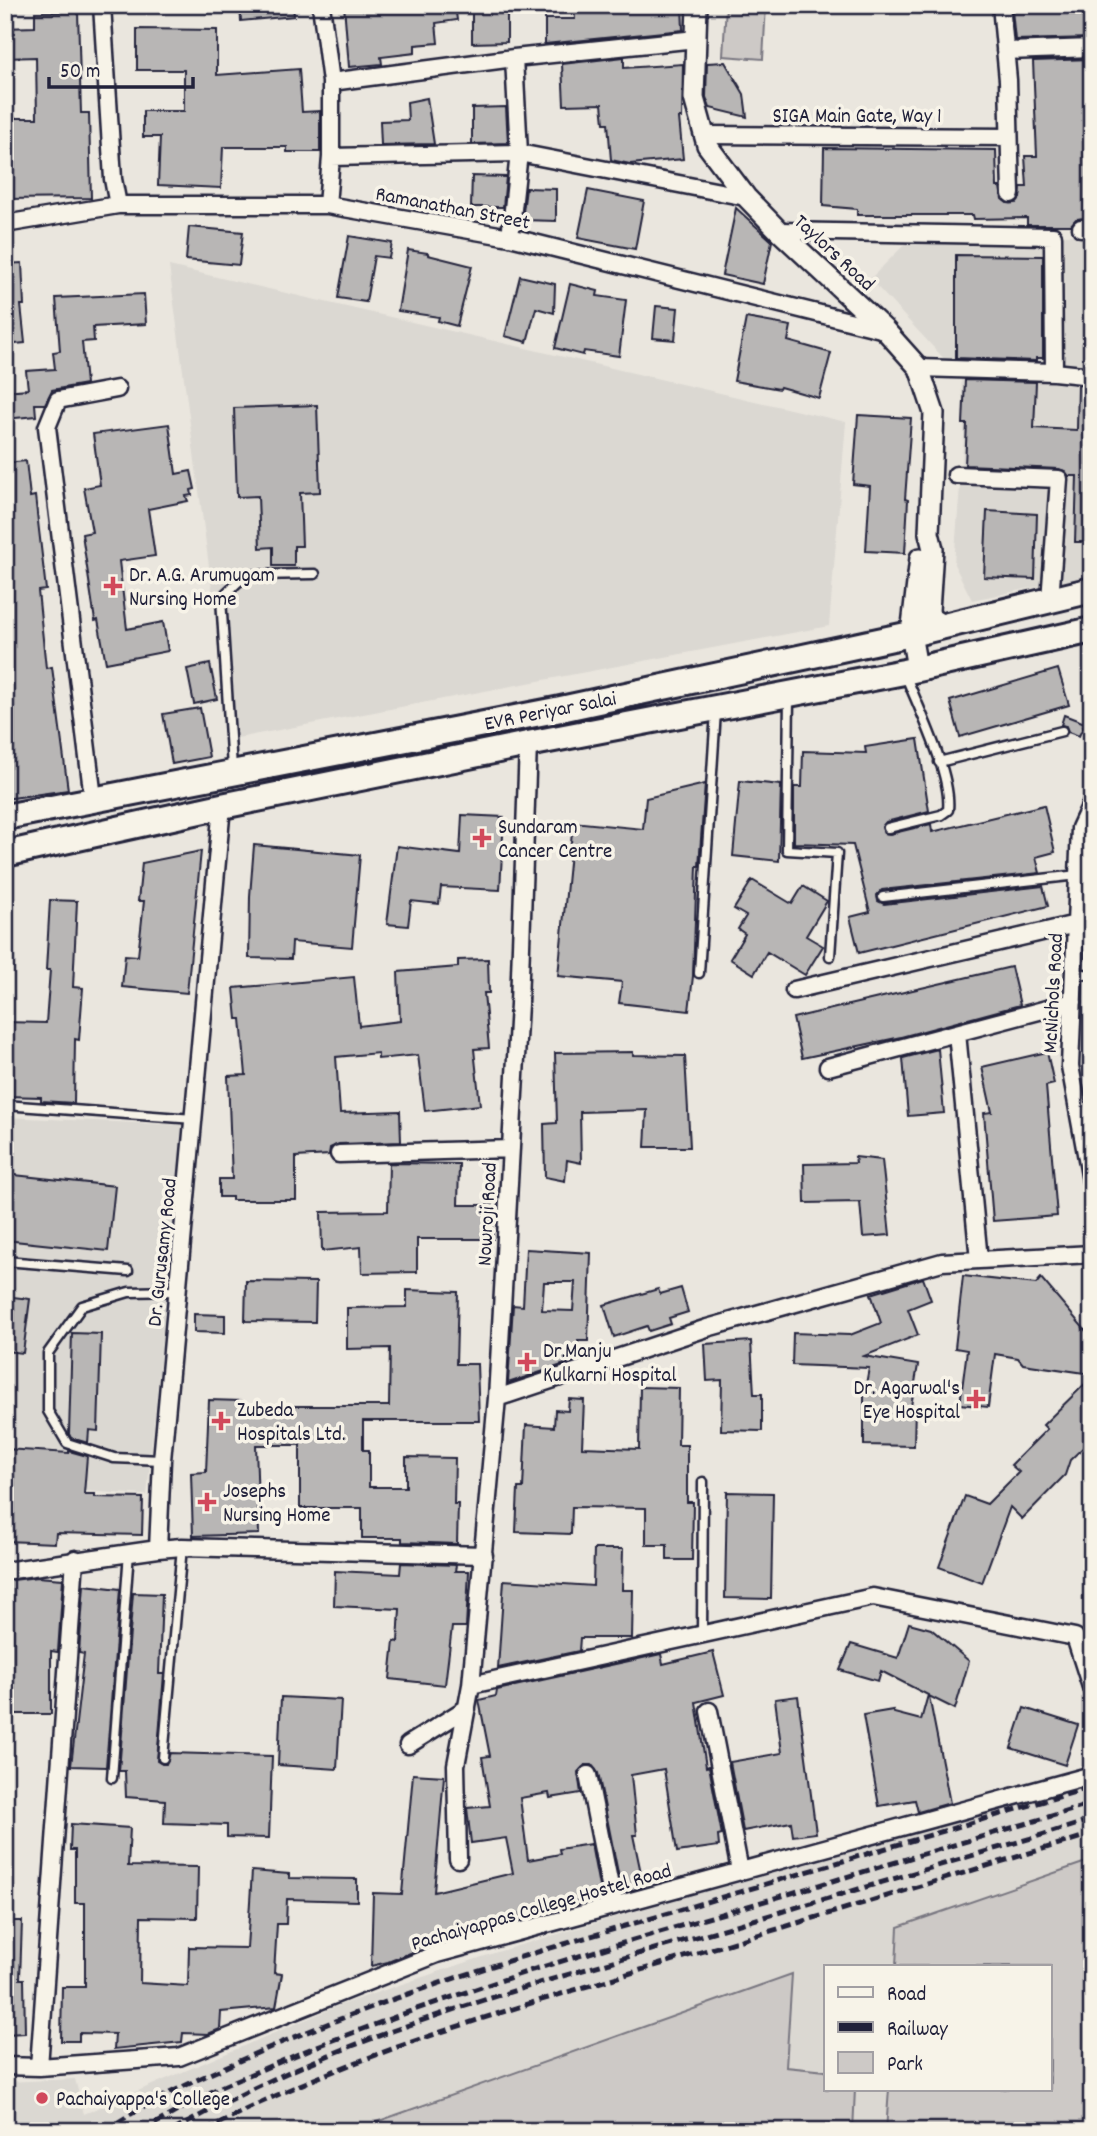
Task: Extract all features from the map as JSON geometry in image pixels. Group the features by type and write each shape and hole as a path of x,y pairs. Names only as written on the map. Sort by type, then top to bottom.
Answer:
{"main road":[{"name":"EVR Periyar Salai","path":"5,817 556,709 911,634 1092,590"},
{"name":"EVR Periyar Salai","path":"5,854 222,806 789,695 1092,630"}],"street":[{"path":"102,5 113,179 118,205"},
{"path":"321,5 331,82 331,157 327,205"},
{"name":"Taylors Road","path":"697,5 694,99 707,145 746,197 885,330 919,368 934,413 929,533 933,549 929,611 931,618 944,626"},
{"path":"1001,5 1011,194"},
{"path":"331,82 514,58 696,39"},
{"path":"1005,51 1092,48"},
{"path":"510,237 519,153 514,58"},
{"name":"SIGA Main Gate, Way 1","path":"704,135 1009,137"},
{"path":"331,157 519,153 746,197"},
{"name":"Ramanathan Street","path":"5,224 118,205 327,205 510,237 885,330"},
{"path":"779,231 1053,236 1054,372"},
{"path":"919,368 1054,372 1092,376"},
{"path":"93,798 47,427 58,400 117,389"},
{"path":"956,475 1059,479 1050,600"},
{"name":"Taylors Road","path":"911,670 911,634 921,547 929,533"},
{"name":"Nowroji Road","path":"458,1859 456,1765 471,1685 497,1398 519,1004 528,744"},
{"name":"McNichols Road","path":"1092,802 1080,828 1086,849 1078,875 1070,1066 1092,1186"},
{"name":"Dr. Gurusamy Road","path":"158,1549 162,1460 222,806"},
{"path":"794,990 1076,923"},
{"path":"828,1067 1073,1002"},
{"path":"957,1033 979,1260"},
{"path":"339,1154 510,1149"},
{"path":"497,1398 707,1328 942,1262 1092,1254"},
{"path":"5,1571 75,1559 182,1547 484,1555"},
{"path":"39,2067 75,1559"},
{"path":"471,1685 873,1597 1075,1637 1092,1690"},
{"path":"408,1745 467,1708"},
{"path":"709,1711 740,1871"},
{"path":"588,1775 614,1906"},
{"name":"Pachaiyappas College Hostel Road","path":"5,2066 39,2067 179,2057 438,1954 1092,1775"}],"lane":[{"path":"232,771 221,598 238,582 251,575 315,574"},
{"path":"888,828 941,815 948,810 948,790 911,670"},
{"path":"789,695 787,850 837,853 830,956"},
{"path":"699,973 717,708"},
{"path":"939,762 1062,731"},
{"path":"883,897 1078,875"},
{"path":"1074,973 1092,975"},
{"path":"5,1105 195,1119"},
{"path":"5,1261 128,1271"},
{"path":"162,1460 114,1458 66,1443 48,1411 48,1353 82,1306 129,1292 178,1291"},
{"path":"702,1635 703,1482"},
{"path":"163,1758 182,1547"},
{"path":"112,1778 129,1552"}],"shaded area":[{"path":"1092,234 1092,576 972,600 954,564 964,434 961,377 870,279 913,236 997,238"},
{"path":"169,266 846,422 829,626 232,739"},
{"path":"5,1117 183,1125 147,1495 5,1486"},
{"path":"1092,1777 1092,1860 898,1926 896,1965 824,1965 824,2090 889,2090 886,2131 5,2131 5,2082 75,2079 84,2114 340,2005 497,1952"}],"green space":[{"path":"726,5 766,5 763,59 723,56"},
{"path":"1092,1860 1092,2131 886,2131 889,2090 1052,2090 1052,1965 896,1965 898,1927"},
{"path":"792,1974 786,2067 824,2071 824,2090 855,2090 853,2131 351,2131"}],"building":[{"path":"240,5 293,5 294,16 241,21"},
{"path":"344,5 455,5 457,20 436,23 438,43 415,45 415,53 381,57 382,64 349,67"},
{"path":"574,5 682,5 683,30 545,44 545,19 575,19"},
{"path":"507,10 507,42 472,43 472,11"},
{"path":"1012,10 1092,10 1092,38 1015,40"},
{"path":"35,12 78,12 81,113 89,113 91,198 5,199 5,118 37,118 36,57 5,58 5,28 35,27"},
{"path":"137,29 217,30 217,75 299,69 302,112 320,111 320,152 287,152 287,147 223,147 221,188 158,185 160,137 143,137 143,111 184,111 184,70 137,70"},
{"path":"624,57 624,68 683,64 682,118 679,118 683,159 630,164 611,160 608,123 604,123 602,104 564,105 562,64"},
{"path":"1092,59 1092,218 1076,219 1071,225 1027,225 1027,218 857,215 857,209 823,206 824,148 996,150 997,187 1000,187 1002,199 1007,203 1016,203 1020,198 1021,187 1027,187 1025,156 1037,156 1033,61"},
{"path":"725,62 744,94 747,117 710,108 706,97 707,63"},
{"path":"427,98 434,144 381,145 380,121 408,120 407,102"},
{"path":"506,107 508,143 472,144 472,108"},
{"path":"472,176 506,177 503,207 471,207"},
{"path":"526,188 556,189 556,221 522,220"},
{"path":"588,190 644,201 635,249 578,238"},
{"path":"736,208 772,241 763,284 722,275"},
{"path":"189,227 243,232 239,265 186,260"},
{"path":"349,236 392,243 389,258 374,256 366,302 338,298"},
{"path":"408,250 472,266 457,326 438,321 439,317 398,311"},
{"path":"956,255 1043,256 1043,358 1036,358 1036,361 956,358"},
{"path":"22,263 24,305 21,305 25,343 5,345 5,264"},
{"path":"520,276 555,284 554,313 536,308 527,342 505,336"},
{"path":"570,284 598,291 597,296 626,300 619,356 584,351 583,355 555,348"},
{"path":"144,294 146,324 93,327 94,341 82,342 86,384 52,390 45,404 35,404 36,416 5,419 5,391 28,389 26,371 55,369 53,352 60,351 56,298"},
{"path":"656,306 678,308 675,340 653,338"},
{"path":"746,318 791,326 788,341 831,353 819,398 780,387 779,389 734,381"},
{"path":"965,380 1036,382 1034,428 1077,430 1078,385 1092,386 1092,542 1075,542 1077,476 1069,476 1059,469 965,465"},
{"path":"317,405 320,492 300,493 302,546 294,546 294,566 273,566 273,547 260,548 258,496 237,497 234,408"},
{"path":"858,415 911,418 905,499 908,500 905,553 866,551 870,486 853,484"},
{"path":"169,424 176,474 191,471 195,489 191,490 192,495 186,496 188,501 148,509 155,556 119,561 127,629 163,622 168,651 106,663 98,620 95,621 82,534 92,532 84,488 100,485 93,434"},
{"path":"26,461 30,497 35,496 46,590 38,591 46,668 52,667 68,790 5,799 5,463"},
{"path":"987,511 1037,514 1035,579 984,577"},
{"path":"210,664 217,699 194,704 187,669"},
{"path":"1058,669 1069,705 960,737 950,701"},
{"path":"200,708 209,757 172,764 163,714"},
{"path":"1064,715 1085,723 1079,736 1068,732 1066,726 1061,725"},
{"path":"918,739 929,811 886,822 882,827 884,833 890,834 931,824 932,832 1044,805 1055,852 1036,857 1040,873 882,890 877,895 878,901 884,904 1043,886 1048,906 859,953 850,917 870,912 853,845 794,843 794,787 802,787 803,751 866,753 865,747"},
{"path":"740,781 781,785 779,861 733,856"},
{"path":"705,784 697,866 689,1011 619,1003 622,982 558,976 573,822 643,829 646,798"},
{"path":"462,815 504,817 500,890 441,887 439,904 411,901 408,926 387,924 397,846 460,854"},
{"path":"254,845 360,855 352,947 292,942 291,959 249,958"},
{"path":"201,851 187,993 122,987 125,955 138,956 144,901 138,901 142,863"},
{"path":"752,880 792,904 803,886 827,901 806,936 823,946 805,975 767,952 754,974 730,959 745,934 738,929 746,916 734,909"},
{"path":"50,900 77,901 73,987 83,988 79,1040 75,1039 74,1103 41,1101 41,1097 5,1096 5,1022 46,1023 50,970 46,970"},
{"path":"488,959 489,993 484,993 489,1048 474,1049 480,1105 425,1111 418,1055 378,1059 378,1053 336,1057 340,1113 400,1111 401,1142 339,1144 330,1148 329,1155 296,1157 296,1200 232,1200 232,1197 219,1197 219,1179 232,1179 228,1076 246,1075 241,1019 237,1019 234,988 354,977 359,1026 400,1021 398,972 458,967 458,960"},
{"path":"1011,967 1020,1005 901,1037 802,1058 793,1018"},
{"path":"938,1049 944,1113 908,1116 903,1058"},
{"path":"633,1052 633,1055 685,1056 690,1147 645,1147 647,1110 580,1112 581,1163 567,1160 565,1181 545,1177 544,1124 557,1123 555,1053"},
{"path":"1047,1052 1054,1084 1046,1086 1057,1216 993,1221 984,1113 992,1112 982,1067"},
{"path":"855,1157 882,1160 890,1235 863,1237 860,1202 805,1203 804,1164 856,1163"},
{"path":"389,1163 459,1164 458,1205 493,1205 493,1239 417,1239 417,1272 362,1273 361,1247 322,1251 321,1212 388,1211"},
{"path":"5,1174 115,1186 108,1251 5,1240"},
{"path":"526,1249 591,1253 588,1341 578,1341 577,1360 508,1383 513,1305 523,1306","holes":["544,1282 575,1282 573,1311 542,1310"]},
{"path":"963,1276 1036,1284 1041,1278 1092,1338 1092,1374 1023,1364 1018,1358 995,1354 988,1407 960,1404 967,1350 955,1348"},
{"path":"923,1278 931,1300 908,1309 918,1335 864,1356 918,1365 911,1406 915,1406 914,1446 864,1445 864,1395 869,1368 792,1365 793,1333 850,1335 881,1323 871,1294"},
{"path":"246,1281 316,1282 315,1322 245,1321"},
{"path":"681,1288 688,1312 669,1318 671,1324 649,1331 647,1326 614,1337 604,1305 658,1289 660,1294"},
{"path":"407,1290 458,1292 456,1364 477,1364 479,1421 363,1421 363,1450 369,1450 369,1487 406,1487 406,1457 455,1458 457,1544 402,1542 402,1538 362,1538 362,1508 300,1508 300,1445 256,1445 259,1534 193,1536 191,1473 206,1472 209,1400 242,1401 242,1406 389,1406 390,1348 347,1349 347,1308 407,1307"},
{"path":"5,1296 30,1299 23,1353 5,1351"},
{"path":"194,1314 225,1315 225,1333 194,1332"},
{"path":"72,1333 101,1334 98,1431 89,1430 88,1443 71,1438 69,1434"},
{"path":"751,1341 754,1394 762,1394 762,1431 721,1430 722,1380 707,1381 705,1344"},
{"path":"1092,1377 1092,1439 1070,1460 1065,1475 1022,1519 1010,1507 982,1583 939,1567 965,1496 987,1504 1019,1472 1011,1465 1047,1429 1043,1425"},
{"path":"640,1387 679,1388 678,1445 687,1445 687,1502 693,1502 692,1560 667,1560 667,1545 646,1545 646,1508 572,1507 571,1534 516,1532 518,1488 523,1488 526,1425 554,1427 555,1410 568,1411 569,1399 584,1400 582,1447 639,1449"},
{"path":"5,1449 69,1451 87,1456 84,1494 95,1494 95,1497 143,1498 142,1535 56,1533 55,1543 5,1541"},
{"path":"727,1492 773,1493 771,1599 725,1598"},
{"path":"594,1549 623,1549 622,1590 633,1590 632,1638 580,1638 579,1651 498,1668 504,1580 593,1586"},
{"path":"401,1563 456,1565 455,1571 469,1571 466,1627 452,1627 445,1685 390,1679 394,1641 398,1642 400,1609 334,1606 335,1571 400,1574"},
{"path":"37,1577 63,1579 58,1652 51,1651 51,1714 5,1714 5,1581"},
{"path":"84,1585 120,1589 106,1767 71,1766 84,1654 79,1653"},
{"path":"133,1593 162,1594 159,1674 164,1674 157,1761 166,1764 170,1753 272,1756 269,1838 227,1837 227,1825 164,1823 165,1800 126,1797 125,1771 119,1771"},
{"path":"909,1623 931,1629 969,1661 955,1709 929,1696 950,1803 918,1812 915,1800 879,1806 863,1715 893,1710 894,1713 921,1720 928,1695 881,1671 878,1681 840,1670 851,1644 898,1658"},
{"path":"713,1652 724,1695 696,1702 706,1767 709,1766 722,1835 718,1836 719,1846 677,1852 664,1769 631,1775 637,1835 633,1835 644,1887 622,1893 598,1773 592,1765 585,1765 578,1772 581,1793 550,1798 549,1793 520,1798 528,1860 560,1854 559,1849 591,1844 601,1897 566,1902 519,1914 521,1920 418,1945 418,1950 371,1966 373,1893 402,1894 413,1774 444,1776 434,1892 513,1873 506,1838 471,1843 467,1808 490,1806 482,1757 490,1756 479,1700 496,1696 497,1690 661,1654 663,1664"},
{"path":"798,1696 816,1833 793,1836 791,1822 743,1831 730,1762 782,1753 775,1699"},
{"path":"281,1697 341,1700 337,1769 278,1765"},
{"path":"1024,1708 1078,1725 1065,1765 1011,1748"},
{"path":"71,1824 130,1828 128,1866 198,1867 197,1918 141,1917 140,1983 188,1986 189,1947 247,1948 252,1871 289,1874 289,1878 357,1879 357,1901 287,1899 286,1924 277,1924 274,1973 282,1974 276,2007 221,2012 220,2029 208,2034 183,2033 182,2042 114,2049 115,2034 79,2033 79,2041 61,2041 62,1987 85,1987 85,1903 75,1903 75,1850 70,1850"},
{"path":"5,1921 22,1921 20,1979 24,1979 25,2033 5,2034"}],"railway":[{"path":"105,2131 157,2099 250,2056 337,2020 426,1988 560,1945 1092,1787"},
{"path":"142,2131 218,2088 315,2047 411,2011 532,1970 1092,1804"},
{"path":"173,2131 285,2074 401,2028 581,1971 1092,1820"},
{"path":"204,2131 306,2082 413,2041 1092,1834"}],"place":[{"name":"Dr. A.G. Arumugam Nursing Home","path":"113,586"},
{"name":"Sundaram Cancer Centre","path":"482,838"},
{"name":"Dr.Manju Kulkarni Hospital","path":"527,1362"},
{"name":"Dr. Agarwal's Eye Hospital","path":"976,1399"},
{"name":"Zubeda Hospitals Ltd.","path":"221,1421"},
{"name":"Josephs Nursing Home","path":"207,1502"},
{"name":"Pachaiyappa's College","path":"42,2098"}]}
